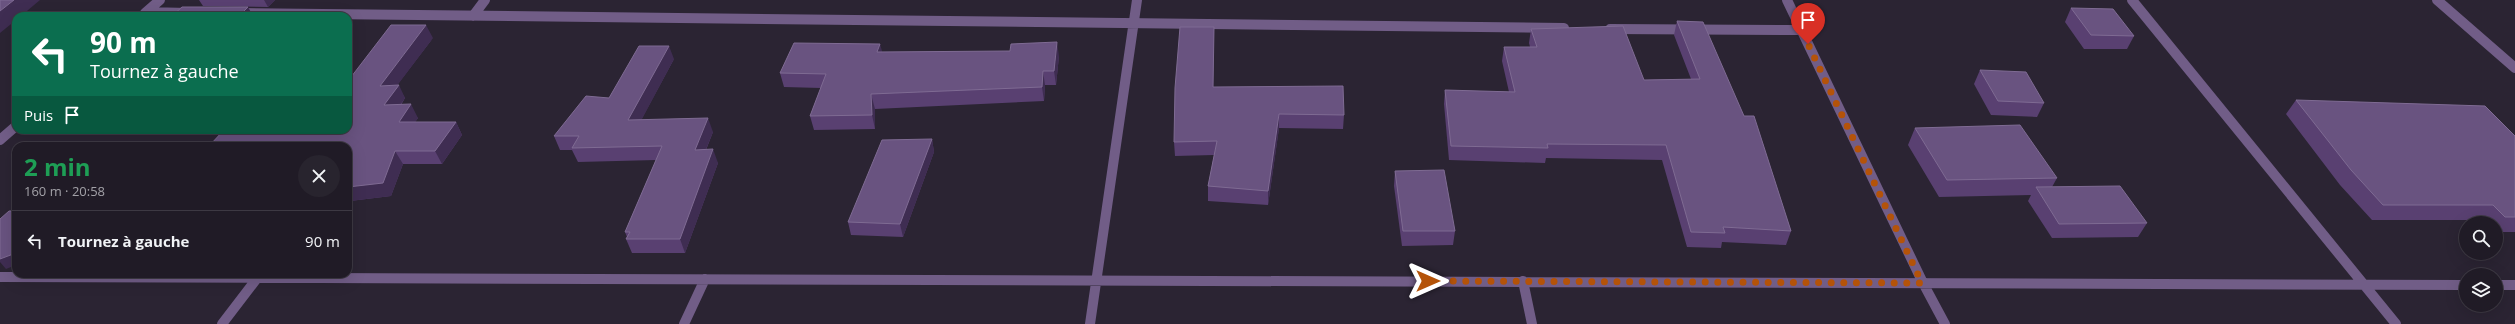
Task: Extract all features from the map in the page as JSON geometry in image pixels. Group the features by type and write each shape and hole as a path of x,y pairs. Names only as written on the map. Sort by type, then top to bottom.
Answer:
{"street":[{"path":"146,12 160,0"},
{"path":"473,16 485,0"},
{"path":"1090,324 1098,280 1134,25 1136,0"},
{"path":"1787,0 1922,283 1945,324"},
{"path":"2132,0 2365,284 2396,324"},
{"path":"2437,0 2515,68"},
{"path":"352,15 1134,25 1571,28"},
{"path":"1602,29 1801,30"},
{"path":"0,140 12,130"},
{"path":"0,276 12,276"},
{"path":"352,277 2459,285"},
{"path":"222,324 257,278"},
{"path":"684,324 705,279"},
{"path":"1523,281 1532,324"},
{"path":"2503,285 2515,285"}],"building":[{"path":"0,0 14,0 0,11"},
{"path":"182,7 248,7 243,12 176,12"},
{"path":"2071,8 2113,9 2134,36 2091,35"},
{"path":"1677,21 1703,22 1744,116 1754,116 1791,231 1723,227 1725,233 1691,232 1666,145 1547,144 1548,148 1451,146 1445,90 1515,92 1504,47 1537,47 1531,29 1623,26 1644,80 1700,79"},
{"path":"391,25 426,25 380,86 399,85 384,105 411,104 399,122 456,122 435,151 395,151 383,183 352,187 352,142 213,142 220,134 352,134 352,76"},
{"path":"1180,27 1214,27 1213,87 1343,86 1344,115 1279,114 1268,191 1208,186 1217,141 1174,142 1175,88"},
{"path":"1057,42 1054,71 1043,71 1042,87 871,94 872,115 810,116 826,74 780,73 794,43 880,44 877,52 1010,51 1011,44"},
{"path":"639,46 669,46 628,120 708,118 695,150 713,149 680,239 626,239 630,232 625,232 662,146 572,148 579,136 554,136 586,96 609,98"},
{"path":"1980,70 2026,72 2044,103 1998,101"},
{"path":"2296,100 2485,106 2515,136 2515,217 2505,217 2493,205 2383,205 2351,170"},
{"path":"2020,125 2057,178 1947,180 1915,128"},
{"path":"932,139 900,224 848,222 882,140"},
{"path":"1444,170 1455,231 1403,231 1395,171"},
{"path":"2120,186 2147,223 2059,224 2036,187"},
{"path":"9,211 12,211 12,254 0,259 0,219"}],"route":[{"path":"1428,281 1922,283 1808,44"}]}
